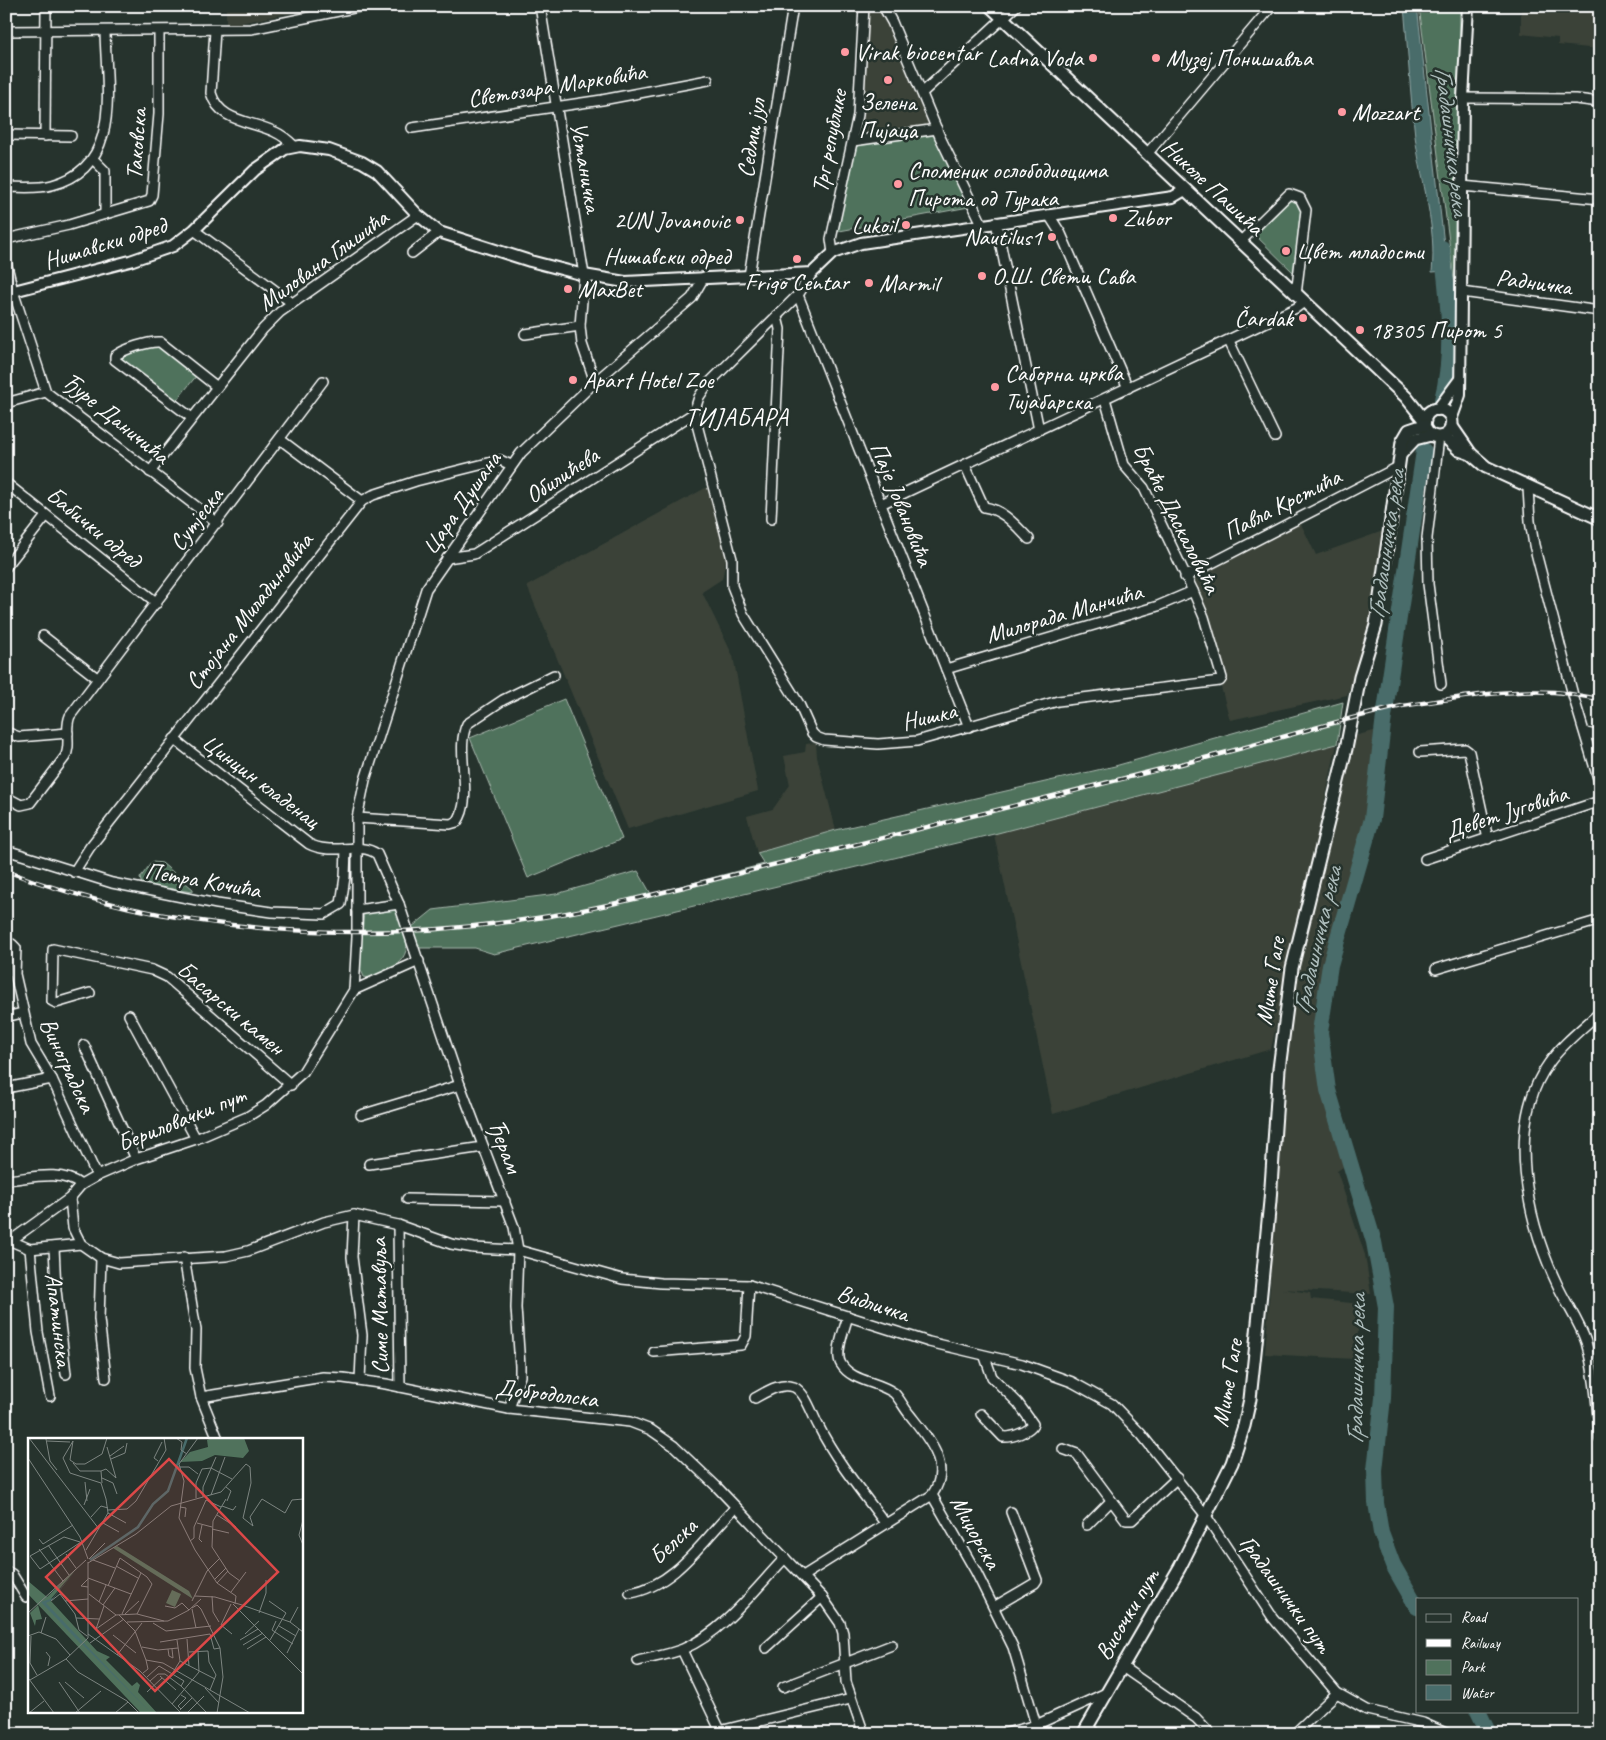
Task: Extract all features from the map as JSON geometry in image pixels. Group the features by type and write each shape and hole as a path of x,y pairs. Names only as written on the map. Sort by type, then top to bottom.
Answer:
{"main road":[{"name":"Николе Пашића","path":"990,6 1411,403 1424,423 1438,436"},
{"name":"Николе Пашића","path":"1411,403 1446,412 1451,422"},
{"path":"1411,403 1412,427 1424,423 1435,410"},
{"path":"1400,455 1415,439 1438,436 1451,422 1471,454 1486,467 1528,488 1600,519"},
{"name":"Мите Гаге","path":"1206,1516 1232,1463 1250,1398 1268,1229 1279,1069 1288,991 1299,936 1346,749 1360,677 1376,625 1400,455 1404,436 1412,427"},
{"path":"1438,436 1459,450 1471,454"},
{"name":"Височки пут","path":"1089,1731 1106,1693 1180,1567 1206,1516"}],"street":[{"path":"45,136 46,6"},
{"path":"6,31 105,32 251,29 363,6"},
{"name":"Устаничка","path":"540,6 584,275 580,326 582,344 595,382"},
{"name":"Седми јул","path":"749,276 793,6"},
{"name":"Трг републике","path":"833,253 831,239 854,141 858,114 864,6"},
{"path":"883,6 892,22 937,130 982,224"},
{"path":"922,93 1016,6"},
{"path":"1147,154 1272,6"},
{"path":"1451,422 1459,403 1460,380 1463,98 1468,6"},
{"name":"Нишавски одред","path":"215,30 211,93 213,101 234,119 275,132 294,146"},
{"name":"Таковска","path":"6,239 69,225 149,201 152,195 159,114 159,31"},
{"path":"6,188 53,185 78,173 93,159 101,144 106,128 105,32"},
{"name":"Светозара Марковића","path":"412,128 556,107 708,80"},
{"path":"1463,98 1576,99 1600,102"},
{"path":"854,141 937,130"},
{"path":"6,136 71,136"},
{"name":"Нишавски одред","path":"10,292 149,255 173,246 194,230 255,170 276,153 294,146 329,150 362,162 377,171 418,215 439,232 530,261 584,275 625,282 704,277 812,274"},
{"path":"93,159 105,171 104,214"},
{"path":"1462,186 1600,199"},
{"path":"694,413 699,397 707,385 798,295 812,274 833,253 861,243 1173,197 1185,190"},
{"path":"881,504 1296,308 1300,298 1306,210 1300,198 1289,194 1240,242"},
{"name":"Милована Глишића","path":"150,472 263,329 292,303 418,215"},
{"path":"1049,215 1061,234 1128,388"},
{"path":"996,222 1039,430"},
{"path":"194,230 292,303"},
{"path":"412,254 439,232"},
{"path":"6,262 10,292"},
{"name":"Цара Душана","path":"354,990 357,910 357,818 365,780 426,589 511,464 543,430 595,382 692,298 704,277"},
{"name":"Ђуре Даничића","path":"10,292 46,392 218,523"},
{"name":"Радничка","path":"1462,292 1600,310"},
{"name":"Паје Јовановића","path":"798,295 969,727"},
{"path":"771,519 780,329 777,317"},
{"path":"526,334 580,326"},
{"path":"1229,341 1275,437"},
{"path":"192,418 115,360 115,356 160,342 217,387"},
{"path":"1435,410 1460,380"},
{"name":"Сутјеска","path":"6,797 21,805 30,803 66,756 70,716 281,440 323,381"},
{"path":"6,403 46,392"},
{"name":"Браће Даскаловића","path":"1104,399 1124,465 1128,472 1144,488 1204,618 1222,674 1220,681"},
{"name":"Обилићева","path":"447,558 474,554 694,413"},
{"name":"Нишка","path":"694,413 732,560 732,586 743,614 789,687 816,737 850,743 887,744 916,742 1058,701 1220,681"},
{"path":"1438,436 1427,538 1428,584 1441,684"},
{"path":"281,440 362,501"},
{"name":"Стојана Миладиновића","path":"74,872 90,847 362,501 373,494 448,472 500,460 511,464"},
{"path":"964,465 984,507 1000,512 1029,540"},
{"name":"Павла Крстића","path":"1185,576 1398,467"},
{"name":"Бабички одред","path":"6,483 157,603"},
{"path":"1528,488 1534,545 1573,695 1586,733 1600,785"},
{"path":"6,567 46,516"},
{"name":"Милорада Манчића","path":"946,669 1158,606 1193,592"},
{"path":"43,636 98,678"},
{"path":"357,818 450,824 457,822 463,811 464,733 467,724 503,700 554,674"},
{"path":"6,732 19,737 68,733"},
{"path":"1586,733 1600,736"},
{"name":"Цинцин кладенац","path":"174,739 309,844 327,850 356,849"},
{"path":"1420,752 1465,749 1469,752 1488,839"},
{"name":"Девет Југовића","path":"1425,859 1600,801"},
{"name":"Петра Кочића","path":"6,850 112,883 182,898 271,912 324,914 340,904 346,877 346,849"},
{"path":"356,849 370,850 377,854 399,904 357,910"},
{"name":"Ђерам","path":"399,904 420,961 460,1085 514,1227 518,1250 516,1292 520,1376 509,1409"},
{"path":"1436,968 1600,920"},
{"name":"Виноградска","path":"6,944 12,944 16,948 16,974 22,1013 31,1044 52,1079 97,1176"},
{"name":"Басарски камен","path":"90,994 56,1003 52,1001 53,949 152,970 167,977 291,1085"},
{"path":"354,990 420,961"},
{"name":"Бериловачки пут","path":"9,1242 70,1198 81,1185 97,1176 136,1158 196,1139 247,1117 291,1085 318,1052 354,990"},
{"path":"1600,1012 1549,1061 1536,1083 1527,1111 1524,1137 1528,1197 1540,1242 1557,1285 1574,1312 1586,1342 1592,1372 1600,1439"},
{"path":"6,1017 22,1013"},
{"path":"129,1015 196,1139"},
{"path":"84,1045 136,1158"},
{"path":"6,1088 52,1079"},
{"path":"361,1115 460,1085"},
{"path":"369,1164 483,1147"},
{"path":"6,1180 60,1175 73,1179 81,1185"},
{"path":"70,1198 73,1228 81,1244 101,1258 119,1263 142,1263 184,1257 226,1256 248,1251 324,1222 354,1215 352,1257 362,1335 360,1380"},
{"path":"407,1200 504,1201"},
{"name":"Видличка","path":"354,1215 398,1225 466,1247 518,1250 622,1279 661,1283 749,1285 930,1342 1043,1371 1072,1382 1101,1397 1130,1421 1206,1516"},
{"name":"Симе Матавуља","path":"398,1225 400,1387"},
{"path":"9,1242 30,1249 81,1244"},
{"path":"54,1247 56,1290 66,1374"},
{"name":"Апатинска","path":"30,1249 38,1332 50,1396"},
{"path":"184,1257 194,1315 196,1368 201,1397 218,1438"},
{"path":"101,1258 99,1319 106,1378"},
{"path":"654,1352 741,1345 746,1336 749,1285"},
{"name":"Миџорска","path":"848,1316 838,1357 841,1365 853,1375 895,1394 923,1431 936,1452 941,1470 938,1487 932,1495 994,1607 1013,1647 1036,1724"},
{"path":"981,1414 1003,1437 1030,1429 1033,1424 1018,1403 992,1377 985,1357"},
{"name":"Добродолска","path":"201,1397 323,1377 360,1380 509,1409 630,1422 651,1430 674,1446 736,1506 822,1596 840,1623 843,1633 846,1682 864,1734"},
{"path":"755,1398 786,1386 793,1387 802,1394 846,1472 885,1523"},
{"path":"1063,1449 1077,1454 1124,1519 1130,1521 1177,1478"},
{"path":"803,1576 932,1495"},
{"path":"1087,1525 1111,1501"},
{"name":"Белска","path":"630,1593 648,1588 678,1568 736,1506"},
{"name":"Миџорска","path":"994,1607 1037,1580 1011,1512"},
{"name":"Градашнички пут","path":"1206,1516 1273,1618 1337,1693 1367,1710 1423,1723 1448,1734"},
{"path":"638,1661 682,1650 717,1627 785,1558"},
{"path":"6,1571 12,1574 26,1597"},
{"path":"766,1648 822,1596"},
{"path":"783,1687 892,1645"},
{"path":"682,1650 720,1730"},
{"path":"1121,1666 1196,1718 1211,1734"},
{"path":"1003,1734 1036,1724 1106,1693"},
{"path":"1294,1734 1337,1693"},
{"path":"707,1734 851,1699"}],"shaded area":[{"path":"226,6 326,6 226,26"},
{"name":"Зелена Пијаца","path":"866,6 881,6 941,133 855,143"},
{"path":"1521,6 1600,6 1600,49 1558,45 1558,38 1521,34"},
{"path":"709,486 727,555 722,579 702,592 733,656 758,791 628,829 527,586"},
{"path":"1300,522 1316,555 1383,531 1376,618 1347,695 1230,720 1191,578"},
{"path":"1374,731 1368,806 1360,843 1328,943 1315,1007 1316,1053 1329,1114 1346,1165 1337,1171 1365,1255 1371,1294 1282,1289 1310,1293 1311,1299 1361,1304 1355,1359 1265,1354 1270,1288 1272,1166 1283,1036 1327,834 1354,736"},
{"path":"816,743 817,757 836,830 757,853 747,816 773,809 790,785 784,756 805,752 806,744"},
{"path":"1337,744 1271,1049 1053,1114 994,834"}],"green space":[{"path":"1419,6 1460,6 1457,304"},
{"path":"941,133 974,206 834,232 855,143"},
{"path":"1289,195 1303,204 1297,276 1252,232"},
{"path":"157,344 197,375 173,405 111,354"},
{"path":"564,699 622,839 528,878 470,738"},
{"path":"1343,702 1337,744 994,834 494,954 475,948 419,948 412,927 433,910 556,894 638,871 651,894 764,864 757,853 836,830 1115,766"},
{"path":"152,862 162,863 193,889 193,892 142,885 140,878"},
{"path":"394,907 406,934 406,950 403,958 386,971 375,976 364,977 359,966 364,912"}],"water":[{"path":"1404,6 1417,6 1447,271 1432,272 1432,238 1428,204 1415,136"}],"waterway":[{"name":"Градашничка река","path":"1442,248 1448,305 1449,343 1446,381 1442,400"},
{"name":"Градашничка река","path":"1416,1605 1393,1565 1381,1533 1376,1503 1375,1470 1383,1398 1386,1307 1374,1242 1328,1090 1320,1032 1330,965 1372,819 1383,724 1424,451"},
{"name":"Градашничка река","path":"1478,1712 1489,1734"}],"railway":[{"path":"6,871 70,893 135,909 202,921 268,929 336,932 403,931 470,926 569,913 663,892 1150,772 1402,706 1478,695 1535,691 1565,693 1600,699"}],"place":[{"name":"Virak biocentar","path":"845,52"},
{"name":"Ladna Voda","path":"1093,58"},
{"name":"Музеј Понишавља","path":"1156,58"},
{"name":"Зелена Пијаца","path":"888,80"},
{"name":"Mozzart","path":"1342,112"},
{"name":"Споменик ослободиоцима Пирота од Турака","path":"898,184"},
{"name":"Zubor","path":"1113,218"},
{"name":"2UN Jovanovic","path":"740,220"},
{"name":"Lukoil","path":"906,225"},
{"name":"Nautilus1","path":"1052,237"},
{"name":"Цвет младости","path":"1286,251"},
{"name":"Frigo Centar","path":"797,259"},
{"name":"О.Ш. Свети Сава","path":"982,276"},
{"name":"Marmil","path":"869,283"},
{"name":"MaxBet","path":"568,289"},
{"name":"Čardak","path":"1303,318"},
{"name":"18305 Пирот 5","path":"1360,330"},
{"name":"Apart Hotel Zoe","path":"573,380"},
{"name":"Саборна црква Тијабарска","path":"995,387"}],"district":[{"name":"ТИЈАБАРА","path":"737,417"}]}
